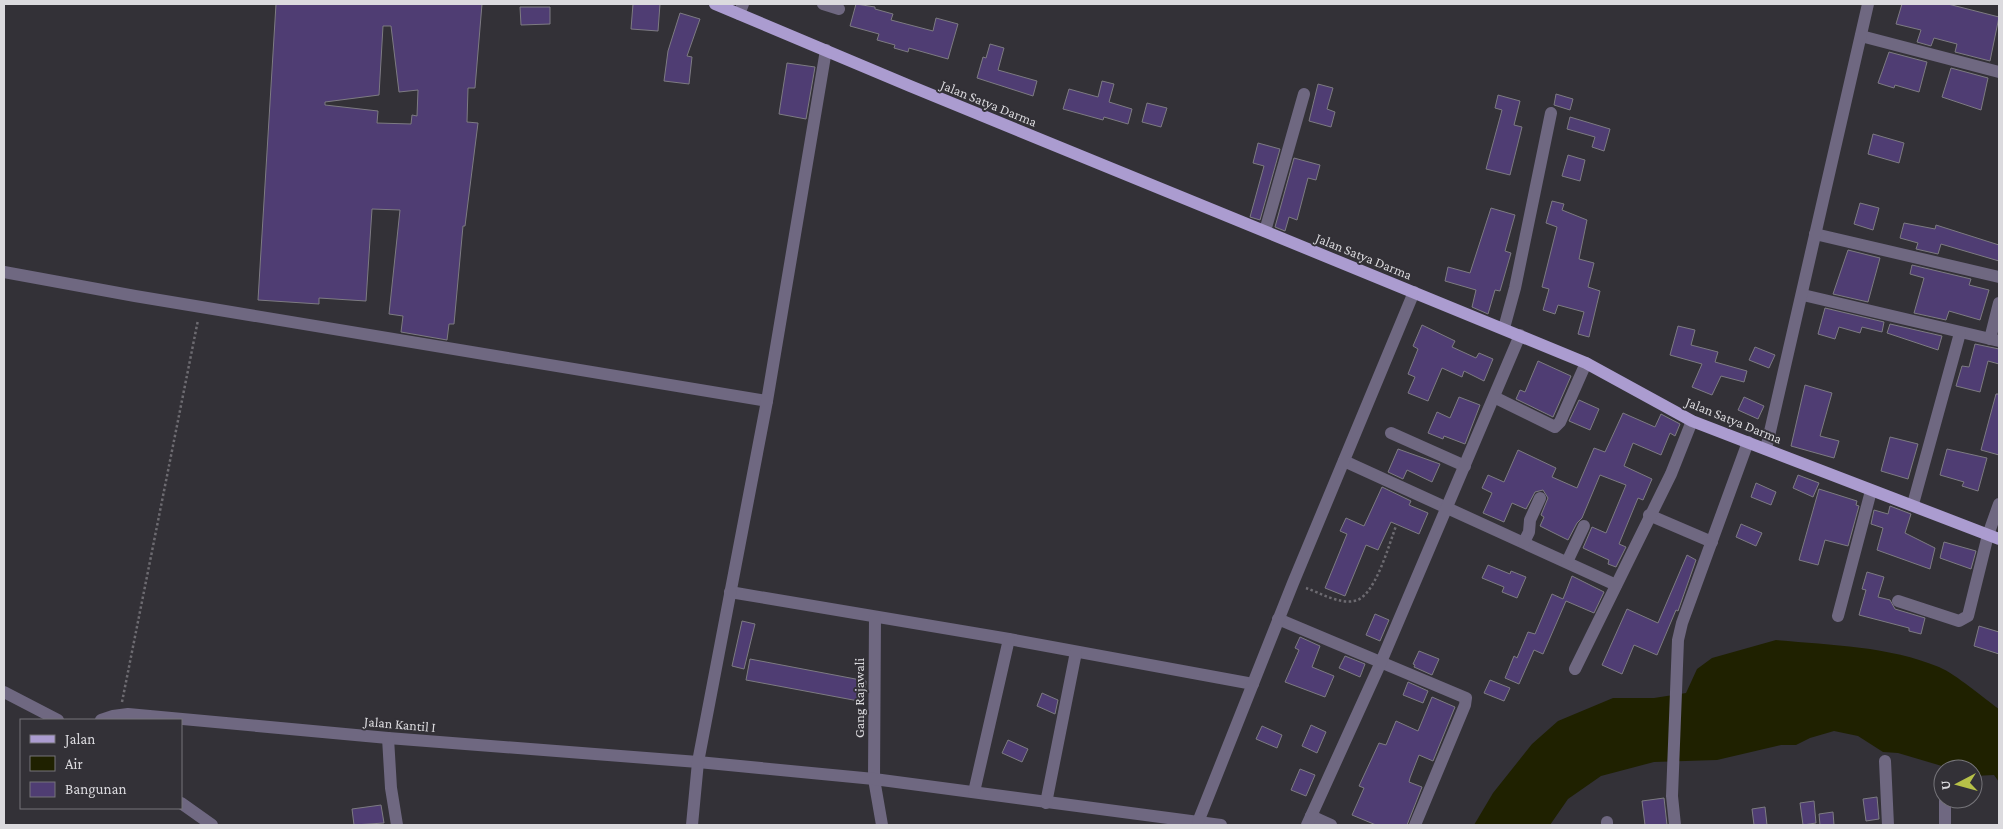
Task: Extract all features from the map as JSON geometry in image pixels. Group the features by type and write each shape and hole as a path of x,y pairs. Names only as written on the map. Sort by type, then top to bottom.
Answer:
{"main road":[{"name":"Jalan Satya Darma","path":"715,4 741,9 826,50 1504,328 1586,363 1692,421 1871,491 1913,504 1994,537"}],"street":[{"path":"823,4 839,9"},
{"path":"1766,450 1868,4"},
{"path":"1861,36 1999,72"},
{"path":"692,825 698,762 767,401 826,50"},
{"path":"1265,231 1304,94"},
{"path":"1504,328 1515,288 1551,113"},
{"path":"1815,234 1999,277"},
{"path":"4,272 767,401"},
{"path":"1198,822 1278,619 1414,292"},
{"path":"1802,295 1994,340 1999,303"},
{"path":"1913,504 1960,332"},
{"path":"1330,825 1309,821 1381,662 1496,398 1520,336"},
{"path":"1496,398 1555,427 1560,422 1586,363"},
{"path":"1575,669 1649,515 1671,474 1692,421"},
{"path":"1391,433 1465,466"},
{"path":"1675,825 1672,796 1678,659 1682,623 1748,442"},
{"path":"1344,461 1616,585"},
{"path":"1838,616 1871,491"},
{"path":"1524,542 1529,532 1530,520 1540,498"},
{"path":"1898,601 1959,621 1964,620 1968,616 1994,537 1999,504"},
{"path":"1649,515 1712,542"},
{"path":"1567,562 1584,526"},
{"path":"730,592 1010,639 1253,684"},
{"name":"Gang Rajawali","path":"875,617 874,779 882,825"},
{"path":"1278,619 1464,696 1467,700 1414,825"},
{"path":"974,792 1010,639"},
{"path":"1046,803 1076,652"},
{"path":"4,692 56,719"},
{"name":"Jalan Kantil I","path":"104,719 120,714 176,719"},
{"name":"Jalan Kantil I","path":"182,720 698,762 874,779 1220,825"},
{"path":"388,738 391,788 397,825"},
{"path":"1885,761 1888,825"},
{"path":"182,804 212,825"},
{"path":"1945,809 1945,825"}],"path":[{"path":"120,714 200,306"},
{"path":"1293,583 1345,602 1356,601 1361,598 1375,580 1396,526"}],"water":[{"path":"1776,640 1838,645 1879,651 1920,660 1939,667 1954,675 1999,709 1999,782 1994,775 1983,776 1983,759 1933,759 1933,763 1898,753 1883,752 1858,736 1834,731 1810,738 1796,745 1781,745 1717,760 1654,762 1601,776 1568,799 1550,825 1474,825 1493,793 1532,744 1558,721 1613,698 1654,698 1686,693 1697,669 1712,658"}],"building":[{"path":"276,4 482,4 475,88 468,88 467,122 478,123 465,226 463,226 454,324 449,324 447,340 401,332 403,316 389,314 400,210 372,209 366,301 319,298 319,304 258,300","holes":["383,26 391,26 399,92 418,90 417,116 412,115 411,124 377,123 378,111 325,105 325,102 379,95"]},
{"path":"633,4 660,4 658,31 631,29"},
{"path":"856,4 875,7 875,9 893,14 891,20 933,31 936,18 958,24 948,59 909,48 908,52 894,48 895,45 877,40 879,34 850,26"},
{"path":"1902,4 1948,4 1999,17 1990,61 1955,52 1957,44 1934,38 1931,46 1917,42 1921,30 1896,24"},
{"path":"520,7 550,7 550,24 521,25"},
{"path":"680,13 700,19 687,56 692,57 689,84 664,81 668,51"},
{"path":"990,44 1004,48 998,70 1037,81 1033,96 977,78 983,57 986,58"},
{"path":"1889,52 1927,62 1919,92 1895,85 1894,88 1878,83"},
{"path":"787,63 815,67 806,119 779,114"},
{"path":"1951,68 1988,78 1981,110 1942,97"},
{"path":"1102,81 1114,84 1109,102 1132,109 1128,124 1104,117 1103,120 1063,109 1069,89 1098,97"},
{"path":"1318,84 1333,88 1327,109 1335,112 1331,127 1309,121"},
{"path":"1556,94 1573,99 1570,110 1554,105"},
{"path":"1498,95 1520,101 1514,125 1522,127 1510,175 1486,169 1502,110 1495,108"},
{"path":"1147,103 1167,108 1161,127 1142,122"},
{"path":"1570,117 1610,129 1604,151 1592,147 1595,137 1567,129"},
{"path":"1873,134 1904,143 1899,163 1868,154"},
{"path":"1258,143 1280,149 1260,220 1250,217 1264,166 1253,163"},
{"path":"1568,155 1585,160 1580,181 1562,176"},
{"path":"1294,158 1320,165 1316,180 1308,178 1297,220 1289,217 1285,231 1275,227"},
{"path":"1552,201 1564,204 1562,210 1587,220 1579,259 1594,263 1588,287 1600,291 1589,337 1578,334 1584,312 1558,305 1555,314 1543,310 1549,289 1542,287 1557,227 1546,223"},
{"path":"1860,203 1879,208 1873,230 1854,224"},
{"path":"1491,208 1515,215 1505,251 1511,253 1500,291 1495,290 1488,314 1472,307 1476,290 1445,281 1448,267 1470,273"},
{"path":"1904,223 1935,229 1936,225 1999,245 1999,261 1941,244 1938,254 1916,249 1918,243 1900,238"},
{"path":"1848,250 1880,258 1868,302 1833,294"},
{"path":"1912,265 1971,279 1969,285 1989,290 1980,320 1949,311 1946,320 1914,313 1924,278 1910,274"},
{"path":"1825,308 1884,322 1882,332 1862,327 1860,333 1839,327 1835,339 1818,334"},
{"path":"1890,324 1942,336 1938,350 1887,333"},
{"path":"1422,325 1455,341 1452,347 1476,358 1479,353 1493,359 1484,381 1464,371 1462,377 1442,368 1428,401 1408,393 1415,377 1408,374 1418,349 1413,346"},
{"path":"1678,326 1695,330 1691,345 1718,352 1715,362 1747,371 1744,382 1721,376 1712,395 1692,387 1702,364 1670,355"},
{"path":"1975,344 1999,349 1999,364 1988,361 1980,392 1956,386 1962,366 1969,367"},
{"path":"1755,347 1775,355 1769,368 1749,360"},
{"path":"1538,361 1571,376 1553,417 1516,399 1520,390 1525,392"},
{"path":"1805,385 1832,393 1820,436 1839,441 1834,458 1791,446"},
{"path":"1996,394 1999,394 1999,455 1981,450"},
{"path":"1459,397 1480,405 1465,444 1444,436 1443,439 1428,433 1437,412 1450,418"},
{"path":"1744,397 1764,406 1758,419 1738,410"},
{"path":"1579,400 1599,409 1590,430 1569,421"},
{"path":"1623,413 1655,427 1661,414 1680,424 1675,436 1670,433 1661,455 1633,443 1624,466 1652,479 1643,500 1638,498 1619,544 1626,547 1616,567 1608,564 1609,560 1583,548 1592,527 1606,533 1626,485 1600,475 1582,518 1577,523 1568,540 1540,526 1544,517 1541,515 1548,498 1543,490 1535,492 1526,509 1512,503 1504,522 1483,513 1492,493 1482,488 1488,475 1504,482 1518,450 1556,468 1552,477 1577,488 1594,448 1605,452"},
{"path":"1890,437 1918,444 1908,479 1881,471"},
{"path":"1398,449 1440,464 1432,482 1407,470 1403,479 1388,472"},
{"path":"1947,449 1987,458 1978,491 1962,486 1964,482 1940,475"},
{"path":"1798,475 1819,483 1813,497 1793,488"},
{"path":"1756,483 1776,492 1771,505 1751,497"},
{"path":"1382,487 1411,501 1409,505 1428,513 1419,534 1391,522 1378,550 1366,545 1345,596 1325,588 1347,534 1340,531 1346,518 1364,526"},
{"path":"1819,489 1857,501 1856,505 1859,506 1848,546 1825,540 1818,565 1799,560"},
{"path":"1890,506 1911,514 1905,533 1935,548 1930,569 1877,550 1883,528 1871,524 1874,510 1888,514"},
{"path":"1741,524 1762,533 1756,546 1736,537"},
{"path":"1944,542 1976,551 1971,569 1940,558"},
{"path":"1687,555 1696,560 1678,611 1676,610 1657,655 1634,645 1622,674 1602,665 1627,609 1658,623"},
{"path":"1488,565 1510,574 1511,571 1526,577 1517,598 1502,592 1504,587 1482,578"},
{"path":"1867,572 1884,577 1878,597 1890,600 1895,609 1925,618 1921,634 1909,631 1909,628 1859,615 1866,590 1862,589"},
{"path":"1572,576 1604,592 1594,613 1566,601 1543,654 1534,650 1519,684 1505,678 1514,656 1517,658 1528,632 1535,634 1552,594 1563,599"},
{"path":"1375,614 1389,620 1380,641 1366,635"},
{"path":"742,621 755,624 744,669 732,666"},
{"path":"1979,626 1999,632 1999,654 1974,646"},
{"path":"1300,637 1320,646 1312,667 1334,676 1325,697 1285,682 1299,650 1295,648"},
{"path":"1419,651 1439,659 1432,675 1414,667 1415,665 1413,664"},
{"path":"1345,656 1365,664 1360,677 1339,668"},
{"path":"750,659 866,681 864,702 746,680"},
{"path":"1490,680 1510,688 1504,701 1484,693"},
{"path":"1408,682 1428,691 1423,703 1403,695"},
{"path":"1042,693 1058,700 1055,714 1037,706"},
{"path":"1432,697 1455,707 1433,761 1419,755 1409,782 1422,787 1407,825 1376,825 1352,815 1364,788 1359,786 1379,743 1386,745 1396,721 1418,731"},
{"path":"1311,725 1326,732 1317,753 1302,746"},
{"path":"1262,726 1282,735 1277,748 1256,739"},
{"path":"1008,740 1028,749 1022,762 1002,753"},
{"path":"1300,769 1315,775 1306,796 1291,790"},
{"path":"1877,797 1879,819 1866,821 1863,799"},
{"path":"1664,798 1667,825 1645,825 1642,801"},
{"path":"1814,801 1816,823 1803,825 1800,803"},
{"path":"381,805 384,823 354,825 352,809"},
{"path":"1765,807 1767,825 1754,825 1752,809"},
{"path":"1833,812 1834,825 1820,825 1819,814"}]}
